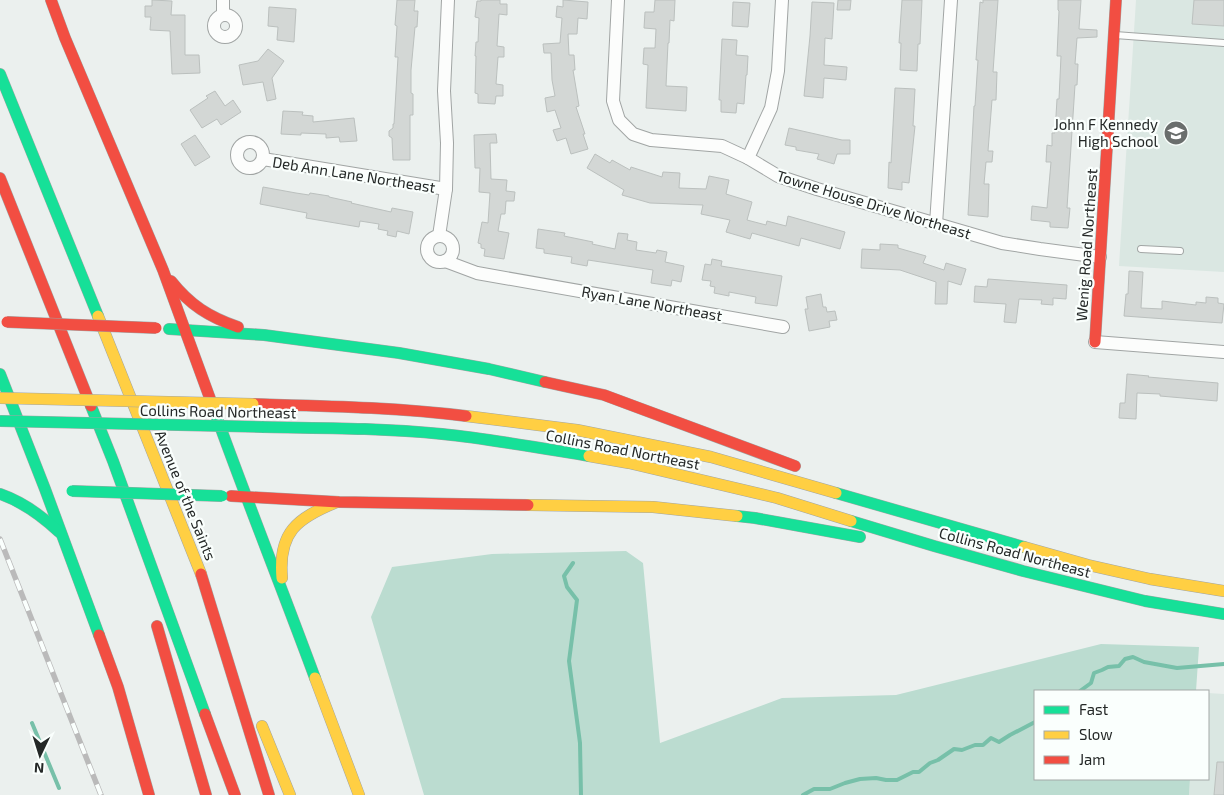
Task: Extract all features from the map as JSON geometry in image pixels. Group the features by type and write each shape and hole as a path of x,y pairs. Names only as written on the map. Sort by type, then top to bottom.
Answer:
{"main road":[{"path":"45,0 65,38"},
{"path":"51,0 65,38 163,270 245,496 293,618 358,795"},
{"name":"Wenig Road Northeast","path":"1095,342 1116,0"},
{"name":"Avenue of the Saints","path":"0,74 198,566 269,795"},
{"path":"0,178 113,461 235,795"},
{"path":"163,270 180,294 199,310 223,322 264,335"},
{"path":"3,322 156,328 264,335 399,353 471,366 604,395 802,468"},
{"path":"0,374 59,490 61,534 118,687 149,795"},
{"name":"Collins Road Northeast","path":"0,398 356,407 444,413 577,430 711,457 1088,564 1150,579 1224,591"},
{"name":"Collins Road Northeast","path":"0,420 355,428 442,434 502,442 629,463 703,480 777,498 934,546 1024,571 1145,601 1224,614"},
{"path":"113,461 132,547"},
{"path":"838,482 957,528"},
{"path":"30,488 245,496 339,502 653,507 755,518 1024,571"},
{"path":"0,494 33,509 61,534"},
{"path":"293,618 280,566 284,544 295,526 311,513 339,502"},
{"path":"198,566 250,694"},
{"path":"153,612 168,658 206,795"},
{"path":"257,713 290,795"}],"street":[{"path":"223,0 223,15"},
{"path":"439,236 446,189 447,143 444,91 448,0"},
{"name":"Towne House Drive Northeast","path":"618,0 613,101 619,120 633,134 651,140 722,146 748,158 778,176 1002,243 1040,250 1100,257"},
{"path":"748,158 771,108 778,70 782,0"},
{"path":"936,224 951,0"},
{"name":"Deb Ann Lane Northeast","path":"263,159 446,189"},
{"path":"439,236 444,236 448,239 452,246 451,255 445,261 432,260 427,253 429,242 439,236"},
{"name":"Ryan Lane Northeast","path":"445,261 477,273 783,327"},
{"path":"1095,342 1224,352"}],"lane":[{"path":"1114,35 1224,43"},
{"path":"1141,249 1180,251"}],"shaded area":[{"name":"John F Kennedy High School","path":"1136,0 1224,0 1224,272 1119,266"},
{"path":"1209,693 1224,694 1224,795 1189,795 1190,780 1209,780"}],"green space":[{"path":"626,551 643,563 660,743 782,698 896,695 1101,644 1199,647 1196,690 1034,690 1034,780 1190,780 1189,795 424,795 371,617 392,567 492,554"}],"building":[{"path":"152,0 172,1 171,15 185,15 185,55 199,55 200,73 172,74 170,31 150,30 151,17 145,17 145,6 152,6"},
{"path":"397,0 415,0 414,11 418,11 411,70 413,115 410,115 410,160 393,160 392,138 389,136 389,131 393,128 394,124 398,57 395,57"},
{"path":"500,0 500,4 507,4 507,15 499,14 497,46 504,47 504,57 498,57 496,84 503,85 503,96 496,96 495,104 478,103 478,94 475,93 475,56 476,42 478,42 479,18 475,17 477,1"},
{"path":"563,0 588,2 587,19 578,18 577,34 568,34 569,55 574,55 575,70 573,70 579,106 576,107 588,149 571,154 566,138 557,141 553,130 561,128 555,110 547,112 545,98 555,96 552,80 551,53 544,53 543,44 560,43 562,18 556,17 557,6 563,7"},
{"path":"655,0 675,0 674,21 670,20 666,86 687,87 686,111 646,108 648,65 643,64 644,48 655,48 656,29 644,28 645,12 654,12"},
{"path":"838,0 851,0 850,10 837,10"},
{"path":"902,0 922,0 917,71 900,70 901,43 899,43"},
{"path":"983,0 998,0 993,72 997,72 996,100 992,100 988,151 993,151 992,162 986,162 984,184 989,184 988,217 968,215 980,2 983,3"},
{"path":"1058,0 1081,0 1079,29 1097,30 1097,37 1077,38 1075,64 1078,64 1067,208 1070,208 1068,228 1050,227 1050,222 1031,220 1032,206 1047,208 1051,162 1046,162 1047,145 1052,146 1052,133 1055,133 1057,99 1059,99 1061,56 1057,56"},
{"path":"1194,0 1224,0 1224,26 1192,24"},
{"path":"733,2 750,3 748,27 732,26"},
{"path":"812,2 834,3 832,39 825,38 824,65 847,67 846,80 824,78 823,98 804,96"},
{"path":"269,7 296,9 294,42 277,40 278,27 268,26"},
{"path":"722,39 737,40 736,55 748,56 744,104 737,103 736,113 721,112 721,100 719,100"},
{"path":"268,49 284,61 272,78 276,99 267,101 263,82 243,85 239,65 258,61"},
{"path":"895,88 915,89 913,126 915,126 909,183 902,182 902,190 888,188"},
{"path":"215,91 225,106 233,100 241,112 221,125 217,119 202,128 190,110"},
{"path":"283,111 303,112 302,115 313,116 313,122 354,118 357,141 340,142 339,137 326,138 326,134 281,134"},
{"path":"789,128 842,140 850,140 850,154 837,154 834,164 817,159 819,154 796,150 796,147 785,145"},
{"path":"496,134 497,143 490,143 491,179 507,180 506,191 515,192 514,201 506,201 505,214 501,214 498,231 509,233 504,259 484,256 485,249 481,248 481,244 478,243 482,222 488,223 490,193 479,192 480,168 475,168 474,135"},
{"path":"195,135 210,157 195,166 181,144"},
{"path":"595,154 610,163 612,160 630,170 631,167 662,177 663,172 680,173 679,188 706,189 709,176 729,180 726,194 752,202 747,220 766,225 767,221 786,226 788,216 845,232 840,249 801,238 799,246 752,233 750,239 726,232 730,220 701,214 703,205 650,203 622,195 624,190 587,168"},
{"path":"263,187 309,195 310,193 329,196 391,212 392,208 413,212 409,234 397,231 396,237 387,235 388,231 378,229 379,224 360,221 359,227 306,218 307,213 260,204"},
{"path":"538,229 565,233 564,236 615,249 618,233 628,234 627,240 637,242 636,250 656,253 657,250 667,252 665,262 684,266 681,282 672,280 671,286 651,283 653,270 588,260 587,266 571,263 572,257 544,253 544,249 536,248"},
{"path":"880,244 898,245 898,248 926,256 923,263 944,270 946,263 966,269 961,285 948,281 947,304 935,304 936,282 900,270 861,268 862,249 880,250"},
{"path":"712,259 722,261 721,266 782,276 777,306 755,303 756,297 729,292 729,296 714,293 715,287 710,286 711,281 702,280 705,264 711,265"},
{"path":"1129,271 1143,272 1141,308 1162,309 1162,301 1196,305 1196,302 1206,303 1206,297 1218,298 1218,303 1224,304 1222,323 1124,316 1126,294 1128,294"},
{"path":"988,279 1067,285 1066,299 1053,298 1053,305 1041,304 1042,300 1019,299 1016,323 1004,322 1006,304 974,302 975,286 987,287"},
{"path":"821,294 823,307 826,307 827,312 835,311 837,320 829,321 830,327 809,331 805,309 808,309 806,297"},
{"path":"1127,374 1218,383 1217,401 1137,393 1136,419 1119,418 1120,403 1125,403"},
{"path":"1217,762 1224,762 1224,795 1214,795"}],"waterway":[{"path":"573,563 564,576 567,587 577,600 569,661 580,743 581,795"},
{"path":"1081,690 1091,683 1094,673 1108,667 1119,666 1125,659 1133,657 1144,662 1177,668 1224,664"},
{"path":"32,723 59,788"},
{"path":"803,795 814,789 830,789 860,779 897,780 913,772 919,772 954,749 962,750 975,745 983,745 991,738 999,742 1034,723"}],"railway":[{"path":"0,539 101,795"}],"traffic: fast":[{"path":"0,74 98,316"},
{"path":"169,329 264,335 399,353 489,369 545,382"},
{"path":"0,374 99,635"},
{"path":"212,404 315,678"},
{"path":"91,406 113,461 205,714"},
{"path":"0,421 262,427"},
{"path":"262,427 374,429 420,432 497,441 589,456"},
{"path":"72,491 222,496"},
{"path":"836,493 1024,547"},
{"path":"0,494 31,510 59,532"},
{"path":"737,516 860,537"},
{"path":"851,521 1023,571 1145,601 1224,614"}],"traffic: slow":[{"path":"98,316 201,574"},
{"path":"0,398 253,404"},
{"path":"466,416 577,430 711,457 836,493"},
{"path":"589,456 629,463 777,498 851,521"},
{"path":"282,578 283,549 293,529 311,514 337,502"},
{"path":"528,505 653,507 737,516"},
{"path":"1024,547 1088,565 1150,579 1224,591"},
{"path":"315,678 359,795"},
{"path":"262,726 290,795"}],"traffic: jam":[{"path":"51,0 65,38 163,270 212,404"},
{"path":"1095,342 1116,0"},
{"path":"0,178 91,406"},
{"path":"171,281 185,297 201,309 218,319 238,327"},
{"path":"7,322 156,328"},
{"path":"545,382 604,395 795,466"},
{"path":"253,404 333,406 466,416"},
{"path":"231,496 339,502 528,505"},
{"path":"201,574 269,795"},
{"path":"157,626 206,795"},
{"path":"99,635 118,687 149,795"},
{"path":"205,714 235,795"}],"place":[{"name":"John F Kennedy High School","path":"1176,133"}]}
